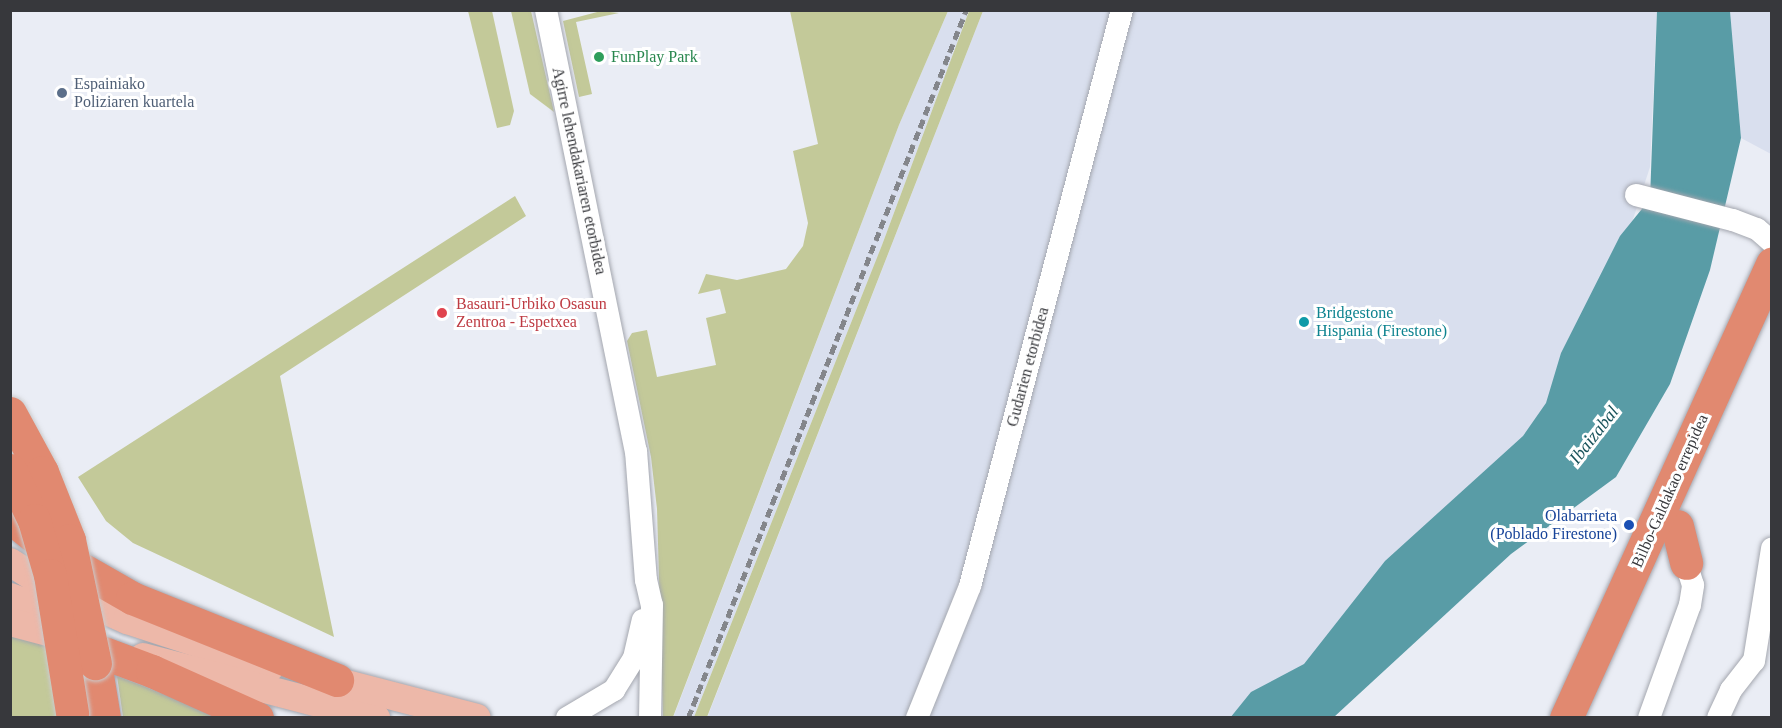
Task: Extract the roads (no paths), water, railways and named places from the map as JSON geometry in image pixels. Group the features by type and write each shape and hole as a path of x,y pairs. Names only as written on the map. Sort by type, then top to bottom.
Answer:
{"highway":[{"name":"Bilbo-Galdakao errepidea","path":"1573,715 1772,263"},
{"name":"Bilbo-Galdakao errepidea","path":"1573,715 1671,568 1677,526 1772,313"},
{"path":"10,413 42,472 69,540 104,717"},
{"path":"10,470 34,520 50,575 80,716"},
{"path":"10,517 57,555 132,598 285,663 337,680"},
{"path":"47,632 152,671 257,717"},
{"path":"80,716 95,663"}],"main road":[{"path":"10,562 38,580 117,616 209,650 337,680 477,717"},
{"path":"10,597 257,685"},
{"path":"10,622 376,717"}],"street":[{"name":"Agirre lehendakariaren etorbidea","path":"546,10 636,451 646,580 652,605 650,717"},
{"name":"Gudarien etorbidea","path":"917,717 970,586 1122,10"},
{"path":"1636,195 1733,220 1757,229 1772,242"},
{"path":"1718,717 1742,676 1754,661 1772,548"},
{"path":"1649,717 1690,605 1693,585 1671,568"},
{"name":"Agirre lehendakariaren etorbidea","path":"567,717 602,699 625,675 641,631 646,580"}],"water":[{"name":"Ibaizabal","path":"1657,11 1730,11 1741,138 1710,270 1670,384 1616,477 1511,554 1334,717 1230,718 1251,692 1304,664 1385,561 1523,436 1546,403 1561,353 1620,236 1650,199"}],"railway":[{"path":"688,718 966,10"}],"place":[{"name":"FunPlay Park","path":"599,57"},
{"name":"Espainiako Poliziaren kuartela","path":"62,93"},
{"name":"Basauri-Urbiko Osasun Zentroa - Espetxea","path":"442,313"},
{"name":"Bridgestone Hispania (Firestone)","path":"1304,322"},
{"name":"Olabarrieta (Poblado Firestone)","path":"1629,525"}]}
